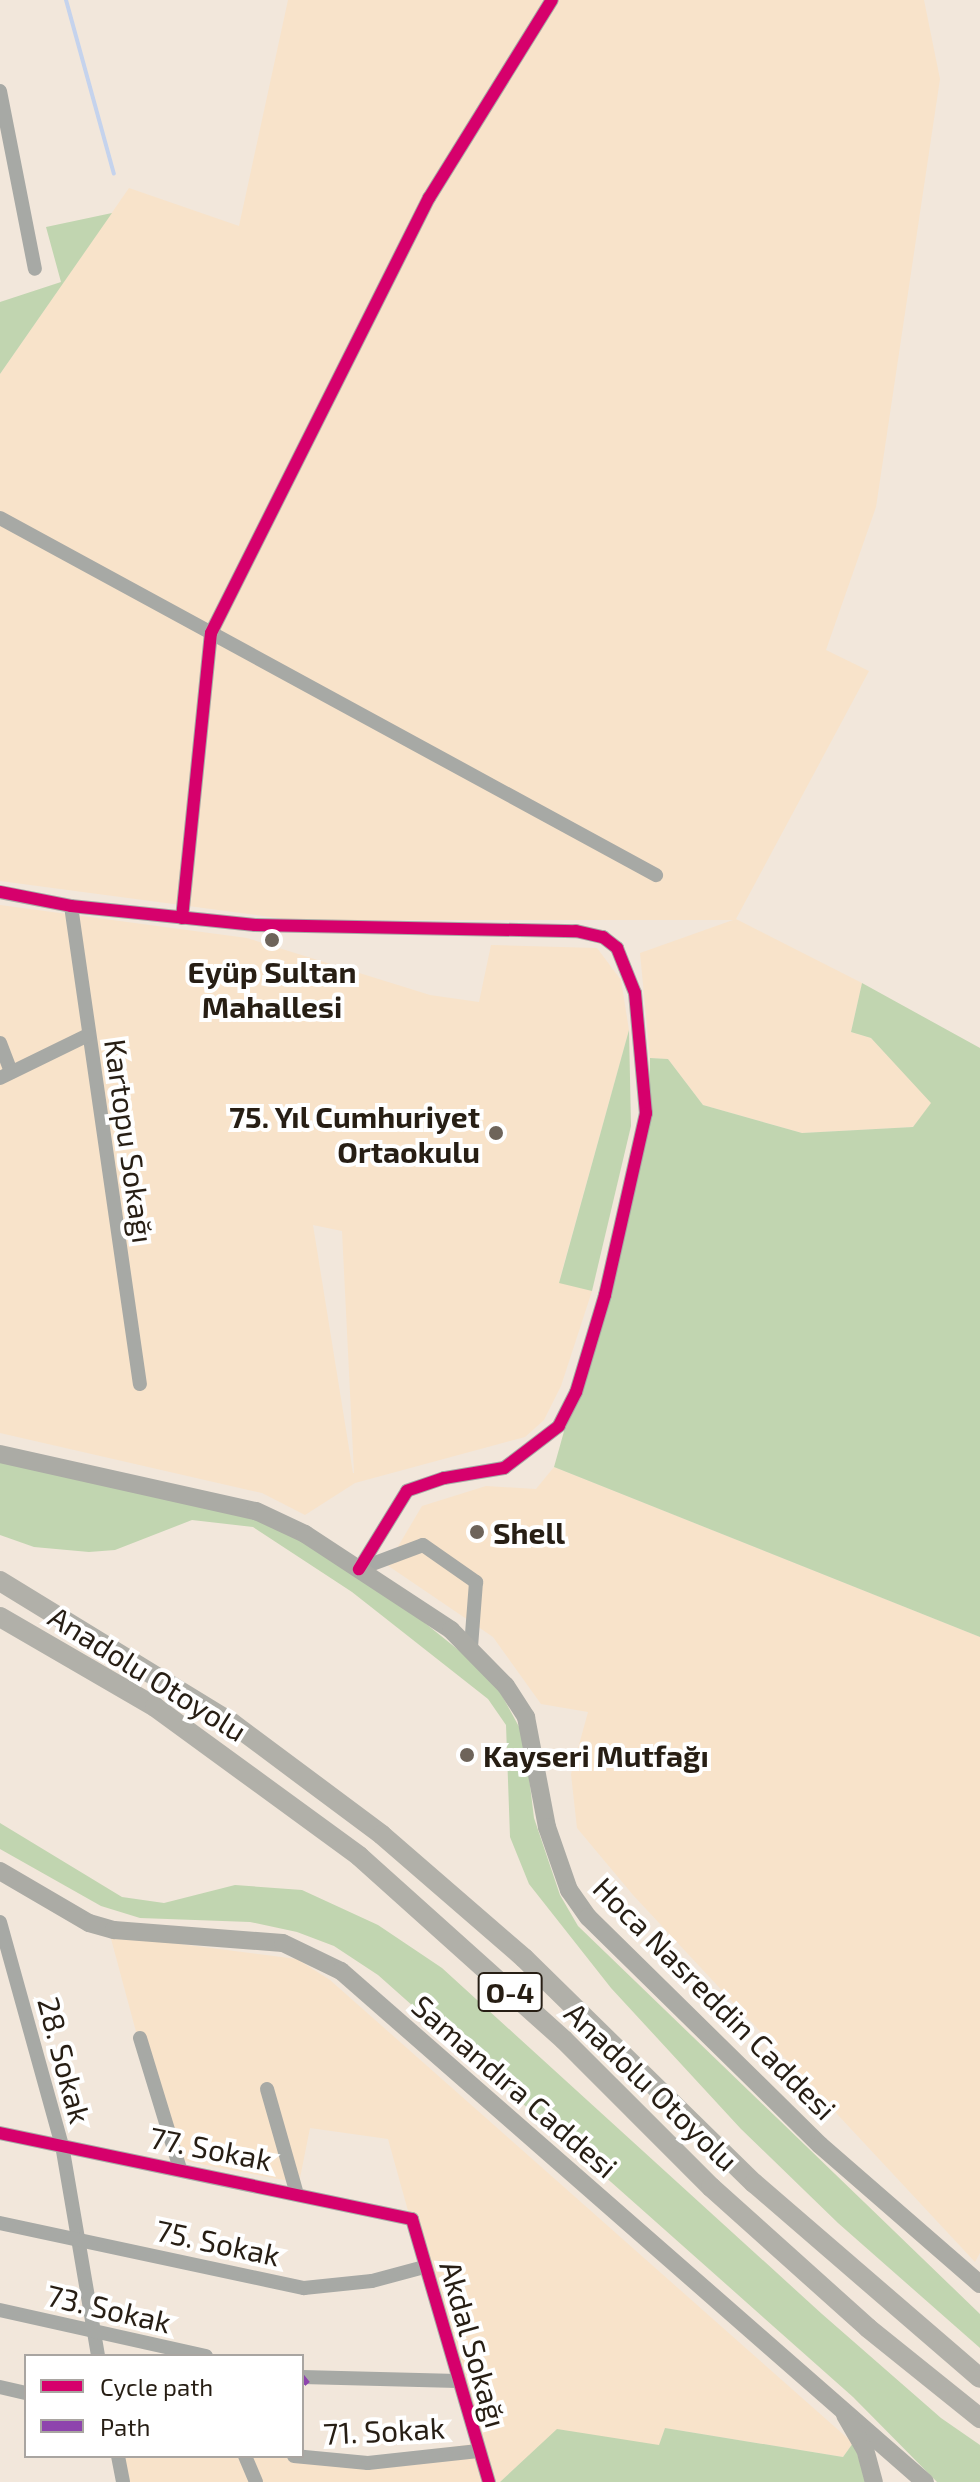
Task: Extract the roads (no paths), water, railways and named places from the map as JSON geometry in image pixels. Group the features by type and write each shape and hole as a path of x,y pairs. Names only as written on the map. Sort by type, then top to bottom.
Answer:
{"highway":[{"name":"Anadolu Otoyolu","path":"0,1581 130,1657 277,1753 382,1835 524,1958 754,2183 980,2378"},
{"name":"Anadolu Otoyolu","path":"0,1617 155,1707 359,1856 564,2040 722,2197 868,2328 980,2418"}],"main road":[{"name":"Hoca Nasreddin Caddesi","path":"0,1454 256,1511 359,1569 471,1647 526,1717 547,1827 569,1890 588,1917 820,2145 980,2284"},
{"name":"Samandıra Caddesi","path":"0,1871 101,1927 283,1943 341,1971 836,2399 925,2482"},
{"path":"836,2399 865,2449 874,2482"}],"street":[{"path":"182,918 211,633 429,198 552,0"},
{"path":"0,91 35,269"},
{"path":"0,518 656,875"},
{"path":"0,892 71,906 299,927 588,933 617,948 635,993 646,1113 605,1295 570,1403 559,1426 504,1468 444,1478 407,1491 359,1569"},
{"name":"Kartopu Sokağı","path":"71,906 140,1384"},
{"path":"0,1043 6,1075 88,1035"},
{"path":"359,1569 423,1545 476,1582 471,1647"},
{"name":"28. Sokak","path":"0,1922 62,2145 75,2238 98,2354"},
{"path":"140,2038 180,2169"},
{"path":"267,2089 296,2191"},
{"name":"77. Sokak","path":"0,2133 296,2191 412,2219"},
{"name":"Akdal Sokağı","path":"412,2219 489,2482"},
{"name":"75. Sokak","path":"0,2223 304,2288 372,2281 424,2267"},
{"name":"73. Sokak","path":"0,2310 197,2354"},
{"path":"304,2377 458,2381"},
{"path":"0,2387 24,2393"},
{"name":"71. Sokak","path":"304,2457 368,2463 478,2451"},
{"path":"118,2458 123,2482"},
{"path":"246,2458 256,2482"}],"waterway":[{"path":"66,0 114,174"}],"place":[{"name":"Eyüp Sultan Mahallesi","path":"272,940"},
{"name":"75. Yıl Cumhuriyet Ortaokulu","path":"496,1133"},
{"name":"Shell","path":"477,1532"},
{"name":"Kayseri Mutfağı","path":"467,1755"}]}
